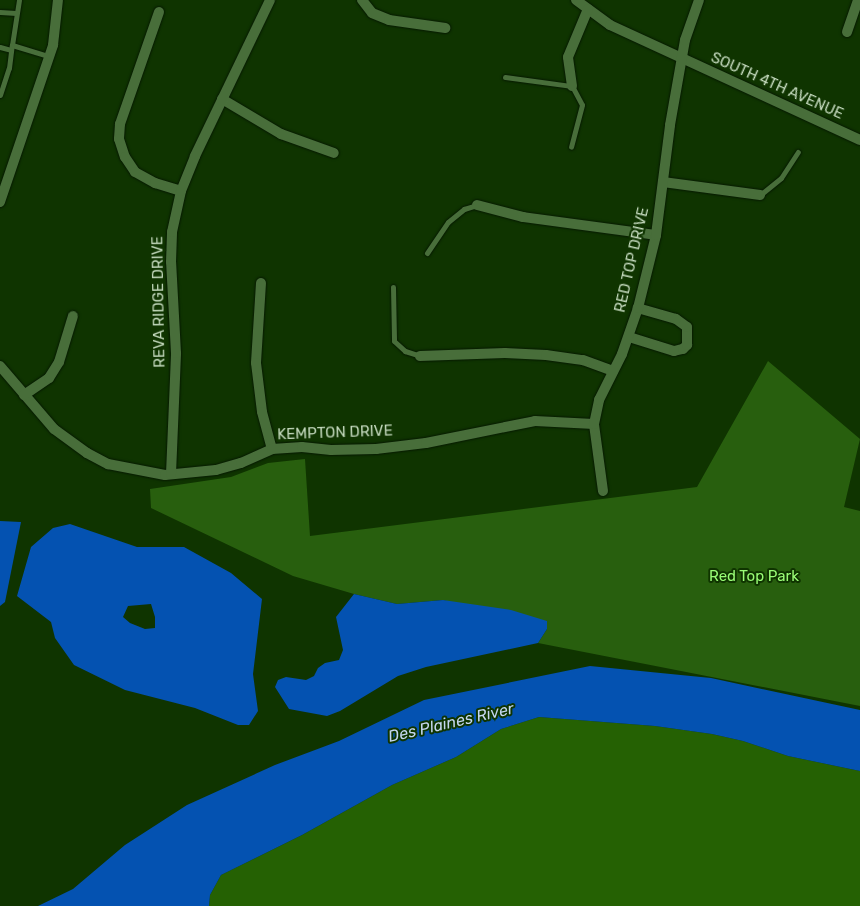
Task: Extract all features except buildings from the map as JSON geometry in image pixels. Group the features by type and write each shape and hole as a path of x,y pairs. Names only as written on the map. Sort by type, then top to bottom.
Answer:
{"street":[{"path":"0,202 4,178 49,56 58,13 58,0"},
{"name":"REVA RIDGE DRIVE","path":"171,474 176,353 171,262 172,232 181,190 270,0"},
{"path":"362,0 372,13 389,20 445,28"},
{"path":"576,0 610,25 682,59"},
{"name":"RED TOP DRIVE","path":"603,491 594,424 599,400 629,337 638,308 656,235 670,126 685,40 699,0"},
{"path":"848,32 858,0"},
{"path":"572,86 568,57 588,9"},
{"path":"160,12 120,124 119,140 125,157 135,172 156,183 181,190"},
{"name":"SOUTH 4TH AVENUE","path":"682,59 860,140"},
{"path":"222,99 281,134 334,153"},
{"path":"663,182 760,195"},
{"path":"477,205 523,217 656,235"},
{"path":"261,283 256,363 262,412 272,450"},
{"path":"629,337 674,352 683,350 687,345 687,327 676,319 638,308"},
{"path":"24,395 49,378 59,362 74,316"},
{"path":"420,356 505,353 546,354 583,360 613,370"},
{"name":"KEMPTON DRIVE","path":"0,366 54,429 87,453 108,464 135,470 171,474 216,470 241,463 272,450 302,447 331,450 376,448 426,443 535,421 594,424"}],"lane":[{"path":"0,95 6,81 19,0"},
{"path":"0,12 16,12"},
{"path":"0,47 49,56"},
{"path":"504,77 572,86 582,105 571,147"},
{"path":"760,195 781,178 798,152"},
{"path":"428,253 448,222 464,209 477,205"},
{"path":"393,287 394,341 405,351 420,356"}],"green space":[{"name":"Red Top Park","path":"768,361 860,439 844,507 860,511 860,706 538,643 547,629 443,600 397,604 354,594 293,576 151,508 150,489 231,477 268,463 305,459 310,536 697,487"},
{"path":"539,717 655,726 712,734 743,741 788,756 860,771 860,906 209,906 210,895 221,875 302,835 392,785 456,757 501,729"}],"water":[{"path":"0,521 21,522 5,602 0,606"},
{"path":"70,524 137,547 184,547 231,573 262,599 253,674 258,711 249,725 238,725 195,708 125,690 74,665 55,638 51,622 17,596 31,547 53,528","holes":["151,604 155,617 155,628 145,629 130,623 123,617 128,606"]},
{"path":"354,594 397,604 443,600 511,610 547,621 547,629 538,643 426,667 398,676 340,711 327,716 289,709 275,687 278,680 286,677 306,680 314,676 318,668 325,663 339,660 343,650 336,617"},
{"name":"Des Plaines River","path":"590,666 711,678 860,710 860,771 788,756 743,741 712,734 655,726 539,717 501,729 456,757 392,785 302,835 221,875 210,895 209,906 38,906 73,889 125,845 187,805 275,765 339,741 424,700"}]}
